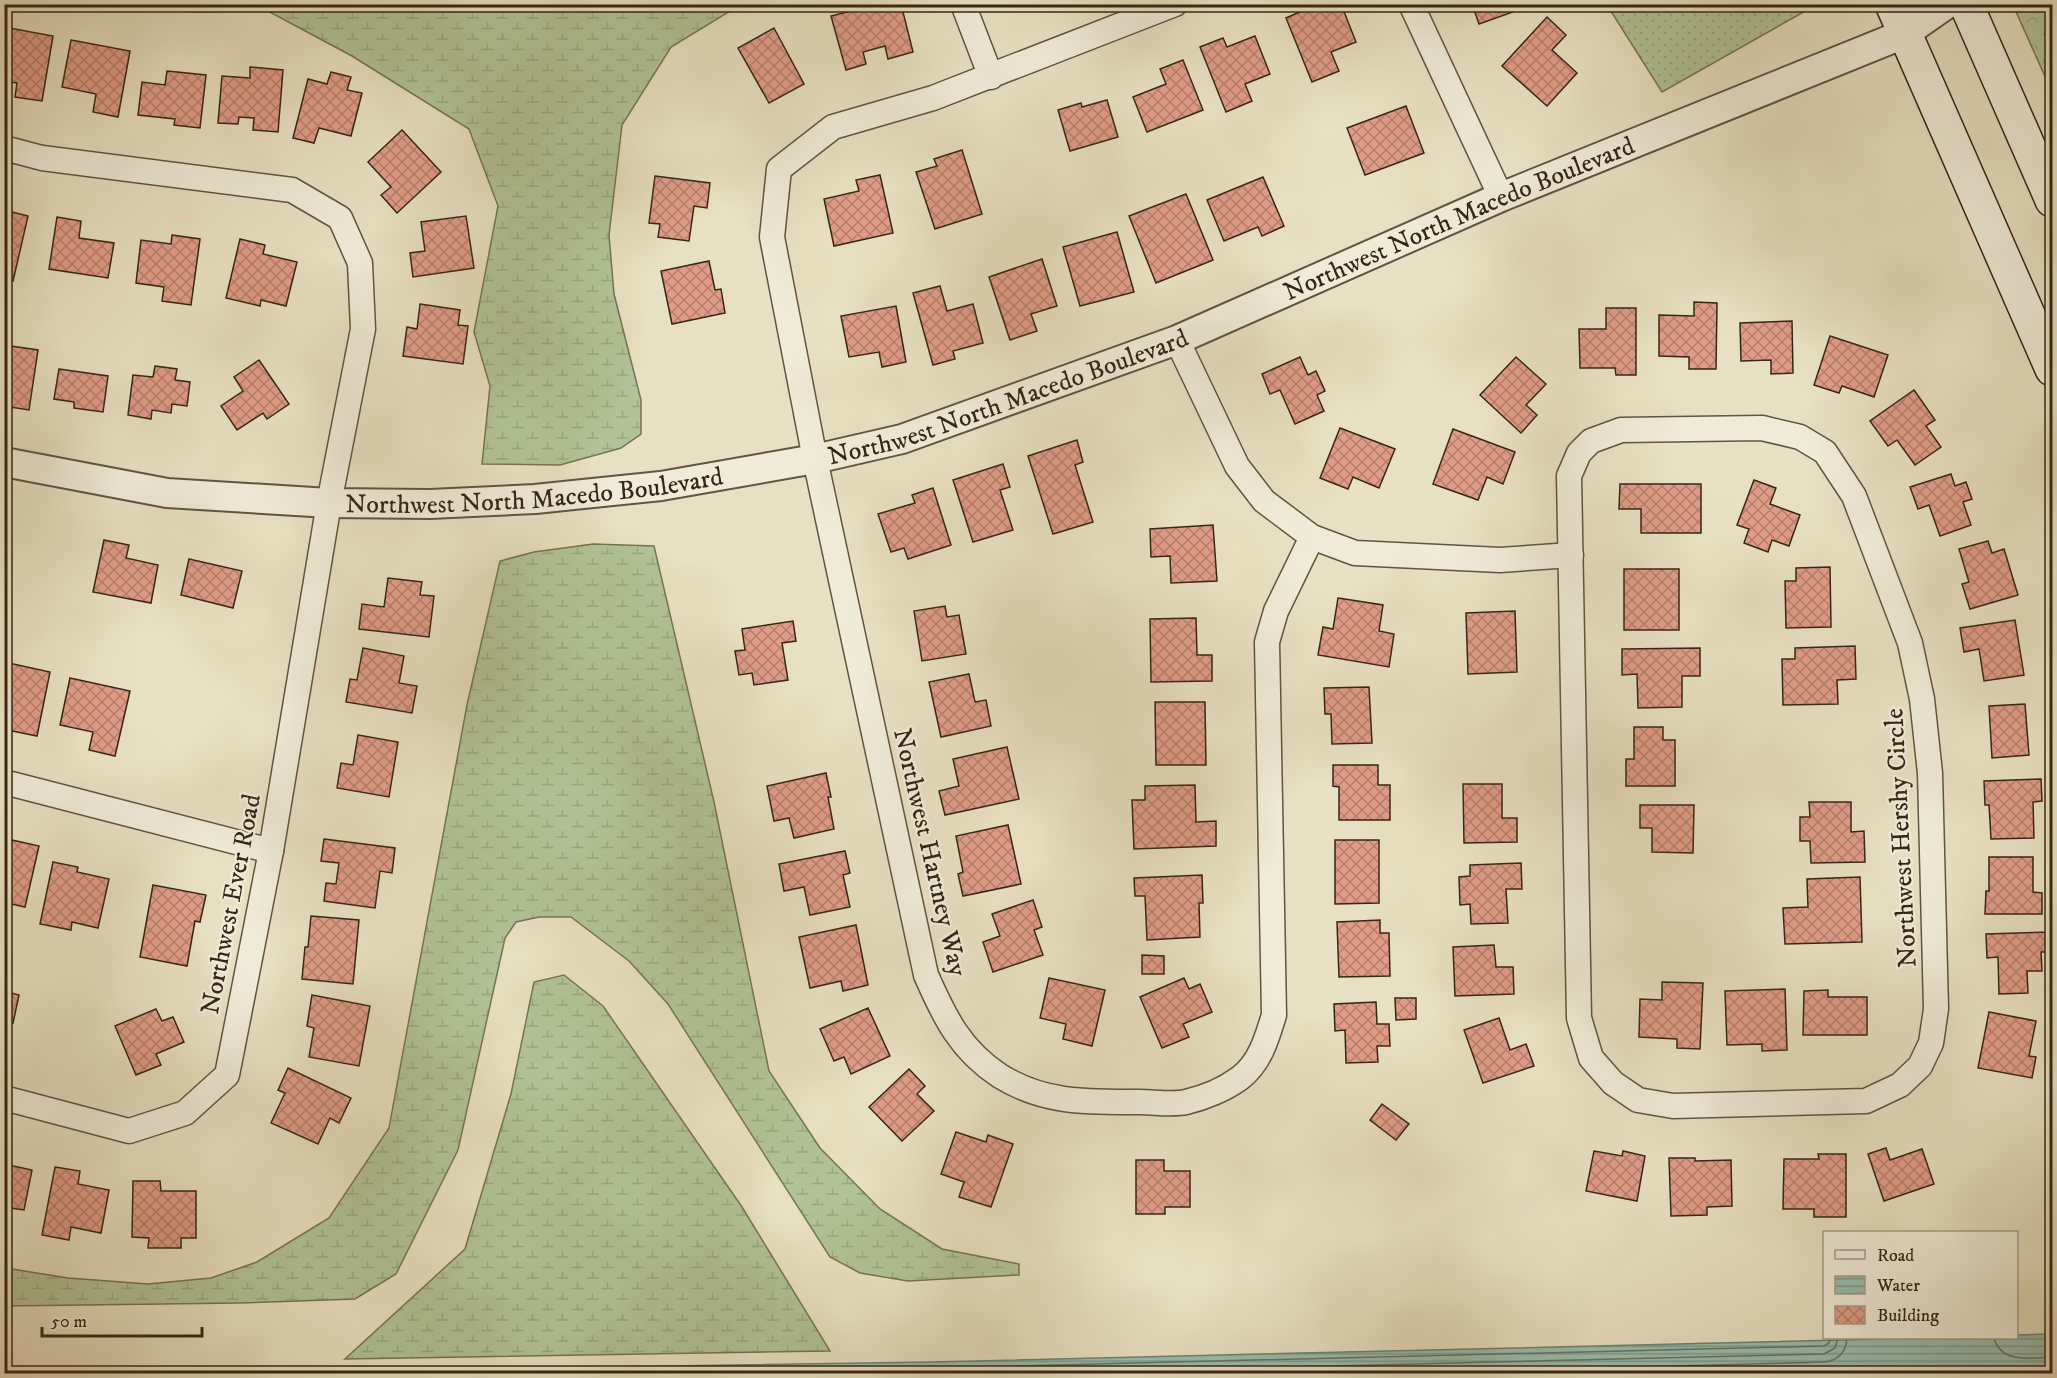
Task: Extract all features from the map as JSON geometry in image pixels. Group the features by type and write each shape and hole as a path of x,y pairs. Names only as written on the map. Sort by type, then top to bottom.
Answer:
{"main road":[{"path":"1892,4 2049,349"},
{"path":"1966,4 2052,200"}],"street":[{"path":"963,4 991,77"},
{"name":"Northwest Hartney Way","path":"1175,4 933,98 833,127 779,169 772,237 815,459 926,975 944,1017 969,1052 1000,1076 1038,1095 1074,1102 1185,1102 1216,1091 1241,1077 1264,1047 1274,1015 1267,642 1276,611 1312,537"},
{"path":"1411,4 1501,197"},
{"name":"Northwest North Macedo Boulevard","path":"4,462 167,493 329,503 430,504 535,499 662,486 815,459 902,439 1177,340 1501,197 1904,34 1947,4"},
{"name":"Northwest Ever Road","path":"4,148 42,158 292,189 340,218 360,263 363,329 329,503 271,851 227,1075 185,1113 129,1131 4,1098"},
{"path":"1177,340 1237,466 1264,501 1312,537 1355,553 1500,560 1570,555"},
{"name":"Northwest Hershy Circle","path":"1762,428 1800,437 1825,452 1854,496 1910,643 1922,699 1930,773 1936,1009 1931,1043 1920,1066 1899,1085 1866,1101 1673,1106 1638,1100 1613,1083 1592,1058 1579,1018 1570,555 1569,476 1579,453 1591,441 1621,430 1762,428"},
{"path":"4,782 271,851"}],"green space":[{"path":"159,5 740,5 671,47 622,125 609,235 614,294 641,400 641,434 621,448 560,465 482,464 490,386 474,332 498,206 469,129 352,56 268,11 192,12"},
{"path":"1607,5 1816,5 1662,92"},
{"path":"2013,5 2052,5 2052,92"},
{"path":"593,544 654,546 714,802 769,1071 820,1148 880,1209 942,1249 1019,1264 1019,1275 908,1281 860,1273 830,1257 668,1004 629,961 571,917 539,917 516,922 505,938 458,1150 396,1274 355,1299 5,1306 5,1268 68,1278 148,1284 211,1278 257,1262 329,1218 389,1128 467,705 500,561 534,552"},
{"path":"564,975 603,1006 742,1207 830,1351 345,1359 465,1249 511,1094 534,982"}],"water":[{"path":"2052,1334 2052,1374 214,1373 930,1362 1886,1339 2018,1339 2018,1335"}],"building":[{"path":"866,4 901,4 913,52 888,59 885,46 863,52 866,64 846,70 831,16 867,7"},
{"path":"1327,4 1341,4 1356,42 1331,52 1339,71 1312,82 1286,18 1309,8 1311,11"},
{"path":"1472,4 1535,4 1479,24"},
{"path":"1547,17 1566,35 1552,50 1577,73 1547,106 1502,66"},
{"path":"4,27 53,36 42,101 15,97 17,83 4,81"},
{"path":"774,28 804,84 769,103 738,48"},
{"path":"1255,36 1270,74 1245,84 1252,101 1226,112 1200,47 1223,38 1227,47"},
{"path":"71,40 130,51 118,117 93,112 96,94 62,87"},
{"path":"1183,60 1203,110 1147,132 1133,97 1166,84 1160,69"},
{"path":"250,67 283,70 278,132 253,130 254,118 239,117 238,124 218,123 222,76 250,78"},
{"path":"167,71 206,75 200,128 174,125 175,119 138,115 142,82 165,85"},
{"path":"331,72 351,77 347,90 362,93 351,136 319,128 314,143 293,138 308,79 327,84"},
{"path":"1107,100 1118,137 1070,151 1058,110 1081,103 1082,107"},
{"path":"1406,106 1424,153 1365,175 1347,128"},
{"path":"402,130 441,172 397,213 381,195 391,187 368,162"},
{"path":"962,150 982,214 935,229 916,172 937,166 934,159"},
{"path":"880,175 893,233 834,246 824,199 859,191 856,180"},
{"path":"655,176 710,183 707,208 694,206 689,241 658,237 660,224 649,223"},
{"path":"1263,177 1284,226 1262,236 1258,227 1224,241 1207,200"},
{"path":"1186,194 1213,260 1156,283 1129,216"},
{"path":"4,210 28,216 13,281 4,279"},
{"path":"466,216 474,268 413,277 410,253 425,251 421,222"},
{"path":"57,217 81,221 79,238 114,243 108,278 49,269"},
{"path":"1117,232 1134,292 1080,306 1063,247"},
{"path":"172,235 200,239 191,305 162,301 164,287 136,283 141,240 171,244"},
{"path":"240,239 265,245 263,254 297,262 286,306 261,300 260,306 226,298"},
{"path":"1042,259 1057,306 1031,314 1037,331 1010,340 989,277"},
{"path":"709,261 715,290 721,289 725,313 672,324 661,271"},
{"path":"940,286 947,311 973,304 983,343 953,351 955,359 933,365 913,293"},
{"path":"1694,302 1717,303 1716,369 1689,369 1689,357 1659,356 1659,315 1694,316"},
{"path":"420,304 460,310 458,325 468,326 463,364 403,356 407,327 417,329"},
{"path":"896,306 906,362 882,367 879,352 849,357 841,316"},
{"path":"1606,308 1636,308 1636,375 1616,375 1615,368 1580,368 1579,329 1606,329"},
{"path":"1792,321 1793,373 1771,374 1771,360 1741,361 1740,323"},
{"path":"1830,336 1888,355 1874,397 1842,386 1839,393 1814,385"},
{"path":"4,345 38,350 29,410 4,406"},
{"path":"1300,357 1308,375 1316,371 1325,391 1317,395 1324,411 1295,424 1280,390 1270,394 1262,374"},
{"path":"1516,357 1546,384 1526,405 1537,415 1521,433 1480,395"},
{"path":"259,360 289,404 267,419 263,413 237,430 221,406 243,391 234,377"},
{"path":"155,366 177,369 175,380 190,382 187,406 172,404 171,413 152,410 151,419 128,415 133,375 153,377"},
{"path":"59,369 108,376 103,412 74,408 74,402 54,399"},
{"path":"1914,390 1935,420 1926,426 1941,447 1915,465 1897,440 1888,446 1870,421"},
{"path":"1340,428 1395,449 1379,488 1353,477 1348,489 1320,478"},
{"path":"1453,429 1515,452 1503,484 1487,477 1478,500 1433,484"},
{"path":"1077,440 1083,462 1075,465 1093,522 1053,534 1028,456"},
{"path":"1003,464 1010,487 1000,490 1013,530 973,542 953,480"},
{"path":"1951,474 1955,486 1966,482 1972,499 1963,502 1971,525 1940,536 1929,505 1918,509 1910,487"},
{"path":"1754,480 1776,488 1770,504 1800,515 1789,546 1772,540 1768,552 1744,543 1749,529 1737,525"},
{"path":"1620,484 1701,484 1701,533 1641,533 1641,509 1619,509"},
{"path":"933,488 951,545 908,559 904,548 891,552 878,514 915,503 912,495"},
{"path":"1213,525 1217,581 1171,583 1170,556 1151,557 1150,529"},
{"path":"104,540 129,545 126,558 158,565 151,603 93,592"},
{"path":"1988,541 1992,553 2004,549 2018,595 1970,609 1962,584 1969,582 1959,549"},
{"path":"189,559 242,571 233,608 181,595"},
{"path":"1830,567 1831,627 1786,628 1785,581 1796,581 1796,568"},
{"path":"1624,569 1679,569 1679,630 1624,630"},
{"path":"388,578 422,582 420,595 434,596 429,637 359,629 362,604 384,607"},
{"path":"1338,598 1383,605 1379,631 1394,634 1389,667 1318,655 1323,627 1333,629"},
{"path":"945,606 947,617 959,615 966,654 922,661 914,611"},
{"path":"1515,611 1517,672 1468,674 1466,613"},
{"path":"1196,618 1197,655 1212,655 1212,681 1151,682 1150,619"},
{"path":"2015,620 2024,675 1984,681 1979,649 1964,652 1960,628"},
{"path":"793,621 796,641 782,643 788,680 754,685 752,673 739,675 735,651 745,650 742,629"},
{"path":"1855,646 1856,679 1837,680 1838,704 1783,705 1782,659 1795,659 1795,648"},
{"path":"363,648 404,656 399,683 417,686 412,713 346,702 350,679 357,680"},
{"path":"1700,648 1700,676 1682,676 1682,707 1638,708 1637,674 1622,675 1622,649"},
{"path":"4,662 50,672 37,736 7,730 11,713 4,711"},
{"path":"969,674 975,702 986,700 991,726 941,737 929,682"},
{"path":"70,678 130,691 115,756 89,750 93,732 60,725"},
{"path":"1369,687 1372,743 1332,744 1331,714 1325,714 1324,688"},
{"path":"1155,702 1205,702 1206,765 1156,765"},
{"path":"2025,704 2029,755 1992,758 1989,706"},
{"path":"1634,727 1663,727 1663,740 1675,740 1675,786 1626,786 1626,759 1634,759"},
{"path":"358,735 398,742 389,797 337,788 341,763 353,765"},
{"path":"1007,747 1019,799 945,815 939,791 959,786 953,759"},
{"path":"1333,765 1378,765 1378,785 1390,785 1390,820 1339,820 1339,787 1333,786"},
{"path":"826,773 834,829 794,838 789,818 774,821 767,786"},
{"path":"2041,779 2042,801 2033,802 2034,838 1991,839 1989,805 1985,805 1984,781"},
{"path":"1463,784 1502,784 1502,818 1517,818 1517,842 1464,843"},
{"path":"1195,785 1196,822 1216,821 1216,846 1134,849 1132,800 1145,800 1145,786"},
{"path":"1809,802 1851,802 1851,832 1864,831 1865,862 1811,863 1810,841 1800,841 1800,817 1810,817"},
{"path":"1640,805 1694,805 1693,853 1652,852 1652,828 1640,828"},
{"path":"1008,825 1021,884 963,896 958,874 963,872 956,836"},
{"path":"324,839 395,848 392,873 380,871 375,908 324,901 326,883 336,884 339,863 321,861"},
{"path":"12,840 39,846 25,907 7,903 9,892 4,890 4,846 10,848"},
{"path":"1335,840 1379,840 1379,903 1335,904"},
{"path":"845,851 850,873 843,875 850,907 810,915 804,887 784,891 779,864"},
{"path":"1989,857 2033,857 2033,892 2042,893 2042,914 1985,914 1986,891 1989,891"},
{"path":"53,862 78,867 77,872 109,879 98,928 72,922 71,930 40,924"},
{"path":"1521,863 1522,889 1506,889 1508,923 1471,924 1470,904 1460,905 1459,877 1470,876 1470,865"},
{"path":"1202,875 1203,903 1199,903 1200,937 1147,940 1145,896 1135,896 1134,878"},
{"path":"1860,877 1862,942 1785,944 1783,908 1808,907 1807,879"},
{"path":"153,885 206,895 200,922 195,921 187,966 140,957"},
{"path":"1033,900 1042,927 1034,930 1043,955 993,972 983,942 1000,936 992,914"},
{"path":"311,916 359,920 353,984 302,979"},
{"path":"1380,920 1380,933 1389,933 1390,976 1339,977 1337,922"},
{"path":"856,925 868,985 843,991 841,981 810,988 799,937"},
{"path":"2052,932 2052,952 2041,952 2042,971 2027,971 2028,993 1999,994 1998,957 1987,958 1986,934"},
{"path":"1494,945 1496,967 1513,967 1514,994 1455,996 1453,947"},
{"path":"1142,955 1164,956 1164,974 1142,974"},
{"path":"1049,978 1105,990 1092,1046 1063,1039 1066,1024 1040,1018"},
{"path":"1184,978 1189,989 1200,984 1212,1012 1183,1024 1189,1037 1162,1048 1140,997"},
{"path":"1662,982 1703,983 1700,1049 1677,1048 1677,1039 1639,1037 1640,999 1662,1000"},
{"path":"1785,989 1787,1050 1762,1051 1762,1044 1727,1045 1725,991"},
{"path":"1828,990 1828,997 1867,997 1867,1035 1803,1035 1804,991"},
{"path":"4,991 19,995 13,1023 4,1021"},
{"path":"312,995 370,1006 359,1066 309,1057 314,1028 307,1026"},
{"path":"1395,998 1416,998 1416,1019 1396,1020"},
{"path":"1376,1002 1377,1024 1389,1024 1390,1046 1377,1046 1378,1062 1346,1063 1345,1030 1335,1031 1334,1004"},
{"path":"868,1008 890,1056 851,1074 844,1057 834,1061 820,1029"},
{"path":"156,1009 162,1021 173,1017 184,1042 156,1054 161,1065 136,1075 115,1026"},
{"path":"1989,1012 2036,1021 2029,1056 2036,1057 2032,1078 1978,1068"},
{"path":"1499,1018 1510,1050 1526,1044 1534,1066 1483,1083 1464,1030"},
{"path":"288,1068 351,1098 339,1123 330,1118 318,1144 271,1123 285,1093 278,1090"},
{"path":"909,1069 925,1086 917,1094 934,1111 902,1141 869,1107"},
{"path":"1382,1104 1409,1124 1396,1140 1370,1120"},
{"path":"956,1132 986,1142 988,1135 1013,1144 991,1207 959,1197 964,1182 941,1174"},
{"path":"1886,1148 1890,1160 1922,1149 1934,1184 1884,1201 1868,1154"},
{"path":"1594,1151 1622,1156 1623,1151 1645,1156 1637,1201 1586,1191"},
{"path":"1818,1154 1846,1154 1846,1217 1814,1217 1814,1209 1783,1209 1784,1159 1819,1159"},
{"path":"1669,1158 1695,1158 1695,1161 1731,1160 1732,1206 1707,1207 1707,1215 1671,1216"},
{"path":"1136,1160 1164,1160 1164,1171 1190,1171 1190,1207 1165,1207 1165,1214 1136,1214"},
{"path":"4,1164 32,1170 24,1210 4,1207"},
{"path":"55,1167 80,1171 78,1184 109,1190 101,1233 71,1227 69,1240 42,1235"},
{"path":"133,1181 160,1181 161,1191 196,1191 196,1238 181,1238 181,1248 148,1248 149,1238 132,1237"}]}
